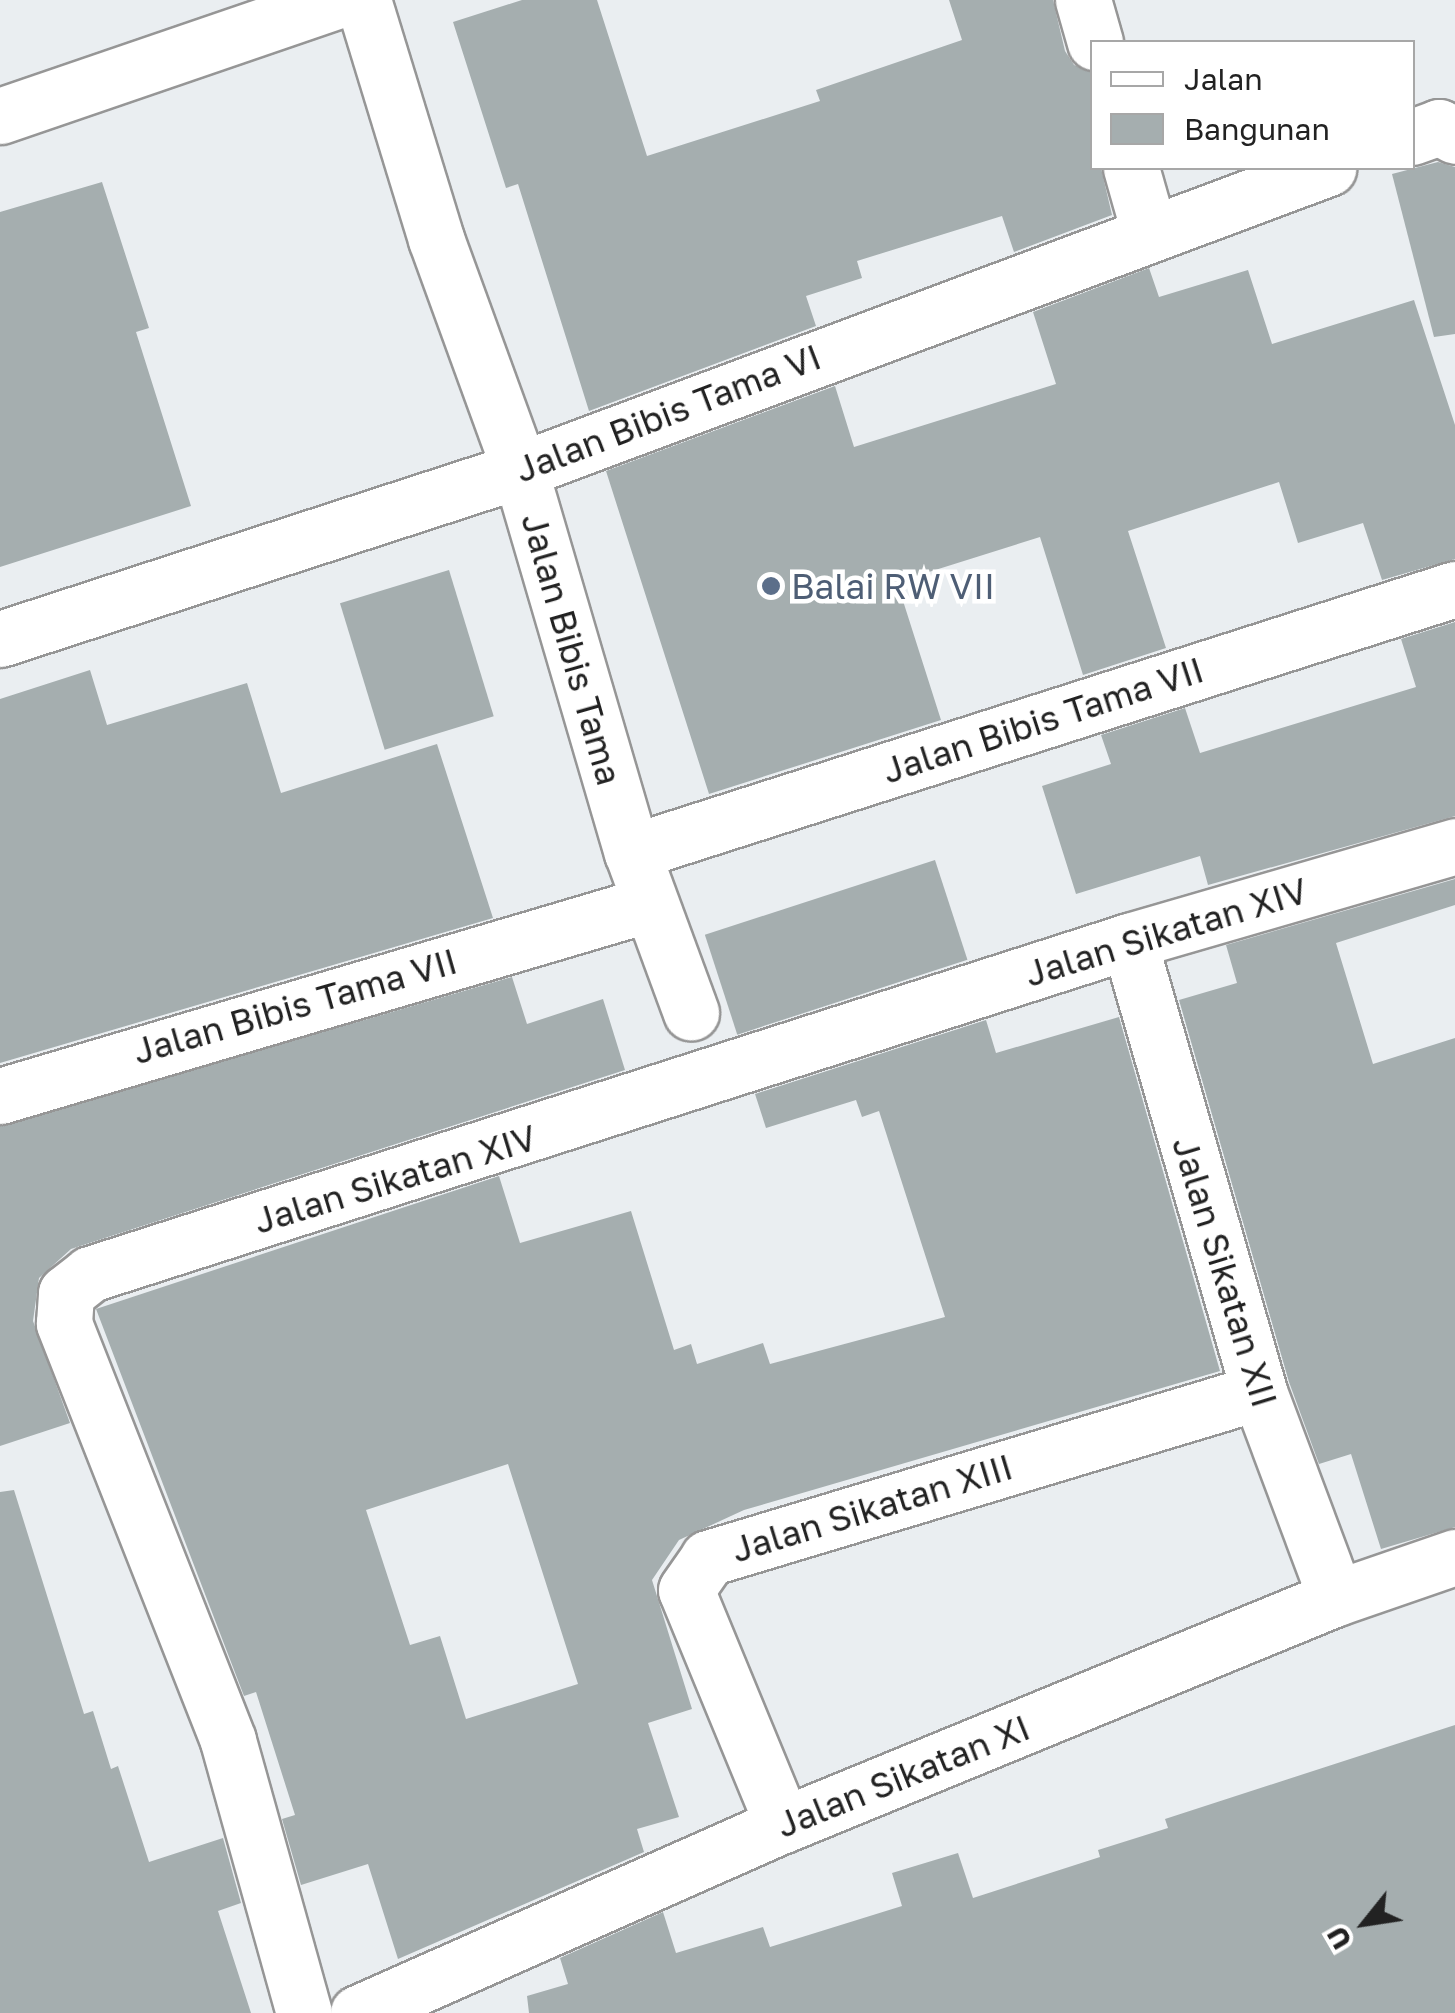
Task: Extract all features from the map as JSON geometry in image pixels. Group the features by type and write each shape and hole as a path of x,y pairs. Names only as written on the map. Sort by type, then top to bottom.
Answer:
{"street":[{"path":"0,116 338,0"},
{"name":"Jalan Bibis Tama","path":"363,0 436,239 520,470 632,852 691,1012"},
{"path":"1082,0 1094,40"},
{"path":"1132,170 1149,232"},
{"name":"Jalan Bibis Tama VI","path":"0,640 520,470 1322,170"},
{"name":"Jalan Bibis Tama VII","path":"632,852 1455,589"},
{"name":"Jalan Sikatan XIV","path":"304,2013 228,1740 64,1323 66,1293 90,1274 1129,941 1455,846"},
{"name":"Jalan Bibis Tama VII","path":"0,1096 649,904"},
{"name":"Jalan Sikatan XII","path":"1129,941 1259,1392 1336,1598"},
{"name":"Jalan Sikatan XIII","path":"782,1825 686,1590 708,1558 1259,1392"},
{"name":"Jalan Sikatan XI","path":"358,2013 782,1825 1336,1598 1455,1557"}],"building":[{"path":"522,0 597,0 647,156 820,101 816,90 962,40 949,0 1053,0 1065,51 1074,65 1090,71 1090,170 1101,170 1112,215 1014,252 1002,216 857,261 862,278 806,296 816,326 589,411 518,184 506,188 453,22"},
{"path":"1438,162 1455,167 1455,334 1434,337 1392,174"},
{"path":"102,182 149,328 136,332 191,506 0,567 0,212"},
{"path":"1149,268 1159,297 1248,270 1272,344 1414,300 1455,425 1455,559 1382,580 1363,523 1298,543 1279,482 1128,531 1166,648 1083,675 1040,537 897,582 941,720 709,794 606,471 835,386 854,447 1056,384 1033,312"},
{"path":"449,570 494,716 385,750 340,603"},
{"path":"1455,622 1455,816 1208,885 1200,856 1076,894 1042,786 1111,764 1101,735 1185,708 1200,753 1416,687 1401,639"},
{"path":"90,670 107,725 247,683 281,793 437,744 493,918 0,1063 0,699"},
{"path":"935,860 967,960 737,1035 705,935"},
{"path":"1455,879 1455,905 1336,943 1373,1064 1455,1038 1455,1527 1381,1549 1351,1454 1319,1464 1289,1382 1179,1000 1237,983 1226,945"},
{"path":"512,977 527,1024 603,999 625,1070 71,1249 39,1278 33,1321 70,1423 0,1446 0,1126"},
{"path":"1119,1017 1220,1371 744,1510 679,1540 652,1580 692,1709 648,1723 679,1817 637,1829 644,1852 398,1959 368,1864 301,1885 282,1819 295,1815 256,1692 244,1696 96,1309 499,1176 520,1243 631,1211 674,1350 691,1344 697,1364 763,1343 770,1364 945,1317 879,1111 862,1117 856,1100 766,1128 755,1094 986,1020 996,1053","holes":["508,1464 578,1684 466,1719 440,1636 410,1645 366,1510"]},
{"path":"14,1490 84,1714 93,1711 111,1769 118,1766 149,1862 223,1838 241,1903 218,1911 251,2013 0,2013 0,1492"},
{"path":"1455,1725 1455,2013 529,2013 527,1996 568,1984 560,1958 663,1912 676,1953 763,1927 770,1947 902,1906 892,1873 958,1853 973,1898 1100,1857 1098,1850 1168,1828 1165,1819"}],"place":[{"name":"Balai RW VII","path":"771,586"}]}
